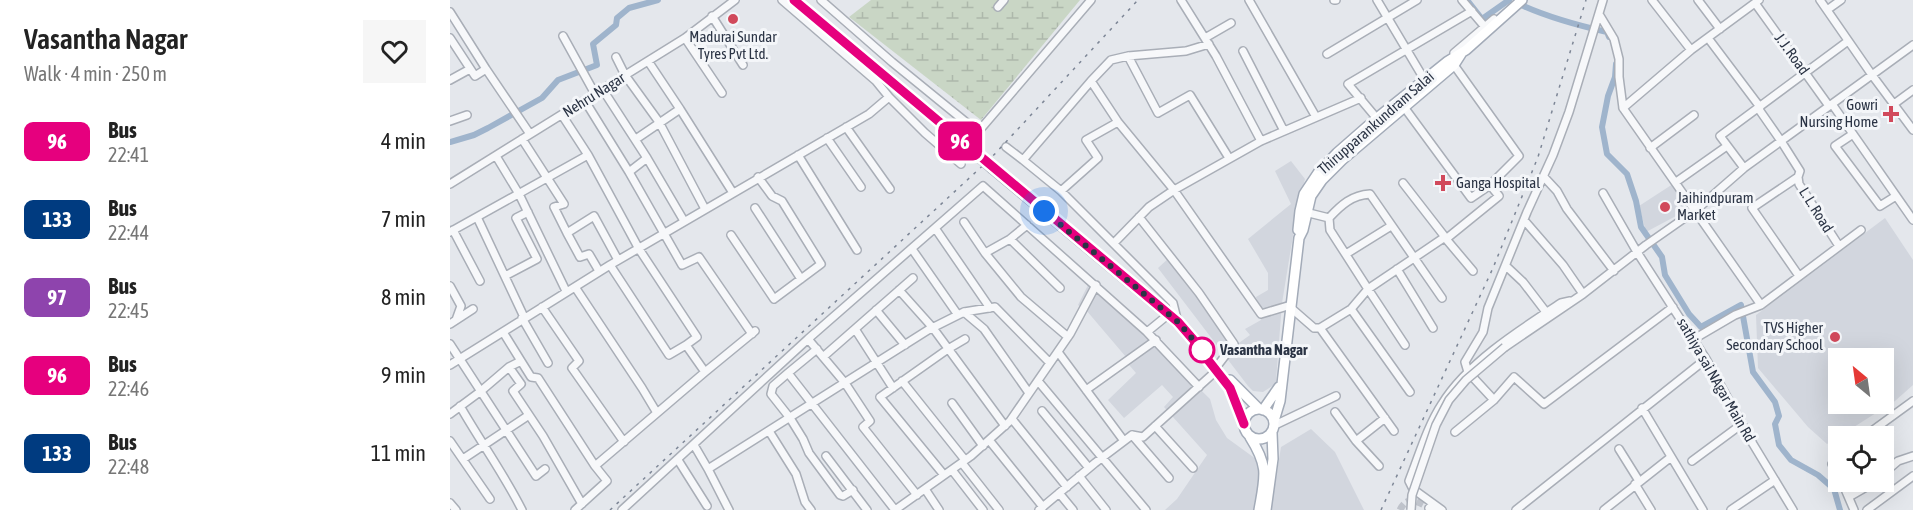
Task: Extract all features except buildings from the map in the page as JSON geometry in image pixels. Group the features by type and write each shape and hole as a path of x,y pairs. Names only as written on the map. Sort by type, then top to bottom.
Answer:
{"main road":[{"path":"794,0 1178,322 1240,392 1270,414 1274,426 1269,436 1260,440 1250,437"},
{"name":"Thirupparankundram Salai","path":"1380,122 1522,0"},
{"name":"Thirupparankundram Salai","path":"1266,510 1273,459 1274,426 1280,401 1299,238 1298,229 1303,212 1304,194 1318,173 1337,153 1404,107 1426,83"},
{"path":"1217,368 1230,388 1244,429 1261,454 1264,465 1264,485 1259,510"},
{"name":"Thirupparankundram Salai","path":"1261,409 1278,390 1281,382"},
{"path":"1244,424 1250,412 1261,409"}],"street":[{"name":"Nehru Nagar","path":"450,184 685,39 735,0"},
{"path":"782,0 876,81 889,98 961,164"},
{"path":"821,0 978,132 1091,0"},
{"path":"998,7 1005,0"},
{"path":"1181,0 1207,41 1261,141"},
{"path":"1249,0 1316,117"},
{"path":"1377,0 1426,83"},
{"path":"1327,54 1418,0"},
{"path":"1462,0 1485,27"},
{"path":"1404,107 1471,198 1490,185 1519,156 1451,63 1450,57 1516,0"},
{"path":"1494,400 1468,372 1465,362 1484,332 1488,308 1569,112 1604,0"},
{"path":"1652,0 1690,50"},
{"path":"1698,0 1720,29"},
{"path":"1820,0 1913,130"},
{"path":"1827,10 1841,0"},
{"path":"1623,108 1690,50 1757,1"},
{"name":"J. J. Road","path":"1757,1 1806,73 1853,134 1913,220"},
{"path":"1380,122 1348,84 1472,11"},
{"path":"450,12 530,134"},
{"path":"1599,14 1614,39 1619,59 1623,108 1761,305"},
{"path":"712,16 743,65"},
{"path":"1023,160 1111,60 1128,56 1186,51 1207,41 1231,23"},
{"path":"563,36 596,94"},
{"path":"450,38 475,76 486,69"},
{"name":"L. L. Road","path":"1708,38 1759,108 1800,171 1799,184 1839,246"},
{"path":"685,39 722,93"},
{"path":"1744,168 1720,136 1848,41"},
{"path":"1411,510 1412,495 1436,425 1449,400 1467,380 1505,347 1583,294 1636,252 1696,210 1744,168 1913,45"},
{"path":"1243,51 1284,131"},
{"path":"1128,56 1158,113 1190,95 1229,158"},
{"path":"616,57 625,75 659,122 705,209"},
{"path":"648,61 733,193"},
{"path":"450,80 470,69"},
{"path":"1091,81 1118,122 1174,190 1262,314 1291,307 1314,328 1320,328 1351,309 1368,289 1445,238 1499,196 1490,185"},
{"path":"603,90 636,139 684,220"},
{"path":"1894,104 1913,90"},
{"path":"450,365 566,291 684,220 870,114 889,98"},
{"path":"1114,243 1149,207 1174,190 1261,141 1361,98"},
{"path":"585,101 682,265 699,257 753,332 595,466"},
{"path":"636,139 680,109"},
{"path":"450,121 467,115"},
{"path":"562,115 588,155 639,249 697,336 669,355 610,265"},
{"path":"1650,148 1694,115"},
{"path":"1061,191 1098,158 1086,140 1118,122"},
{"path":"846,127 890,189"},
{"path":"1853,134 1835,146 1880,206 1896,196"},
{"path":"827,138 861,187"},
{"path":"522,139 564,204 554,207 580,257 589,254 599,271"},
{"path":"1676,182 1727,146"},
{"path":"1006,147 1061,191 1173,303 1178,322"},
{"path":"480,281 451,231 588,155"},
{"path":"798,155 857,250"},
{"path":"496,156 519,194 566,291"},
{"path":"629,172 647,158"},
{"path":"731,235 774,299 821,264 782,201 772,196 758,177"},
{"path":"1544,177 1557,191 1567,209 1614,271"},
{"path":"1798,177 1752,208 1799,276"},
{"path":"1403,183 1473,271"},
{"path":"622,510 808,339 983,186 1148,332 1198,387"},
{"name":"sathiya sai NAgar Main Rd","path":"1603,193 1636,252 1706,359 1793,510"},
{"path":"1405,345 1330,230 1329,218 1342,204 1359,195 1370,194 1442,298"},
{"path":"755,208 801,279"},
{"path":"505,276 537,259 516,218 528,212"},
{"path":"1303,212 1329,218"},
{"path":"567,233 594,216 618,260"},
{"path":"477,217 523,318 548,363"},
{"path":"989,440 1045,508 1079,476 1132,435 1143,437 1217,368 1234,344 1199,293 1139,217"},
{"path":"1524,220 1563,265 1583,294"},
{"path":"964,222 985,254 1021,297 1068,337"},
{"path":"985,254 1010,239 1027,225"},
{"path":"1346,254 1391,226"},
{"path":"935,228 990,308"},
{"path":"1694,339 1735,315 1761,305 1861,230"},
{"path":"1010,239 1060,288"},
{"path":"912,249 961,313 984,329 1029,393"},
{"path":"1506,266 1523,282 1546,312"},
{"path":"1397,269 1433,328"},
{"path":"823,357 913,278"},
{"path":"788,373 896,510 983,446 1007,422 1068,337 1084,312 1096,285"},
{"path":"450,286 461,306 453,322"},
{"path":"575,287 657,413"},
{"path":"899,290 933,328 1007,422 1067,487"},
{"path":"1442,510 1413,489 1409,481 1437,412 1454,387 1468,372 1508,339 1561,303 1576,299"},
{"path":"542,307 579,361 572,368 624,442"},
{"path":"708,469 905,345 961,313 995,307 1050,363"},
{"path":"1455,432 1494,400 1514,377 1544,404 1674,307"},
{"path":"453,322 473,309"},
{"path":"1351,309 1410,392"},
{"path":"876,310 905,345"},
{"path":"1148,332 1169,314"},
{"path":"1320,328 1394,431"},
{"path":"855,329 893,388"},
{"path":"503,332 531,377 538,378 607,481 575,510"},
{"path":"808,339 845,383 870,421 863,427 917,495"},
{"path":"944,475 880,397 965,339"},
{"path":"1086,390 1156,340"},
{"path":"450,344 536,476 545,469"},
{"path":"686,345 705,372"},
{"path":"817,349 773,386 771,394 790,418 803,438 809,453 840,495 843,496 853,490"},
{"path":"1058,352 1124,441"},
{"path":"1516,510 1706,359"},
{"path":"450,414 509,367 521,361"},
{"path":"509,367 521,384 513,390 543,436 582,504"},
{"path":"902,381 999,510"},
{"path":"1038,381 1146,510"},
{"path":"1274,426 1336,396"},
{"path":"1879,426 1913,401"},
{"path":"952,403 983,446"},
{"path":"460,406 511,488 522,510"},
{"path":"1642,408 1703,510"},
{"path":"1042,411 1089,468"},
{"path":"1335,412 1356,441 1379,466"},
{"path":"463,459 529,415"},
{"path":"1356,441 1385,418"},
{"path":"1692,461 1742,424"},
{"path":"1155,426 1193,468"},
{"path":"768,431 796,474 805,502 811,510"},
{"path":"1132,435 1169,478"},
{"path":"450,441 490,499"},
{"path":"693,445 729,510"},
{"path":"1619,449 1651,510"},
{"path":"826,456 867,510"},
{"path":"1894,464 1904,457 1913,456"},
{"path":"1604,510 1671,457"},
{"path":"678,460 707,506"},
{"path":"952,470 983,510"},
{"path":"1079,476 1106,510"},
{"path":"1867,510 1913,476"},
{"path":"1731,510 1775,480"},
{"path":"925,489 939,510"},
{"path":"1847,492 1854,510"},
{"path":"1849,497 1858,492"},
{"path":"1059,493 1073,510"},
{"path":"450,503 456,510"}],"shaded area":[{"path":"1291,161 1305,179 1298,205 1282,303 1276,381 1263,392 1253,391 1158,268 1170,257 1236,345 1250,335 1245,329 1261,320 1256,297 1268,290 1268,273 1248,239 1291,204 1275,171"},
{"name":"Jaihindpuram Market","path":"1676,182 1691,208 1646,232 1639,206"},
{"name":"TVS Higher Secondary School","path":"1885,218 1913,260 1913,385 1894,402 1894,348 1828,348 1828,414 1874,414 1855,426 1828,426 1827,444 1808,427 1758,368 1756,315"},
{"path":"1088,279 1210,399 1216,420 1227,438 1256,459 1261,472 1256,510 1165,510 1177,499 1207,455 1164,407 1173,397 1162,385 1124,418 1108,400 1136,373 1124,359 1126,357 1086,310 1078,305 1089,283"},
{"path":"1311,429 1335,452 1364,510 1271,510 1281,447"}],"green space":[{"path":"871,0 1080,0 981,120 849,17"}],"waterway":[{"path":"450,142 488,128 542,98 558,80 597,65 593,44 616,25 617,18 629,8 658,0"},
{"path":"1467,0 1482,19 1509,0"},
{"path":"1519,4 1540,13 1607,32 1609,37"},
{"path":"1616,64 1615,77 1608,96 1602,127 1607,154 1627,174 1636,201 1641,227 1662,257 1665,275 1689,314 1701,327 1741,305 1753,372 1775,402 1779,416 1775,424 1779,445 1791,460 1818,475 1834,489 1840,510"}],"tunnel":[{"path":"1400,510 1409,501 1429,508"}],"railway":[{"path":"610,510 991,158 1138,0"},
{"path":"1381,510 1493,268 1538,157 1586,0"}],"bus line":[{"name":"96","path":"794,0 1178,322 1204,352 1230,388 1244,424"}],"place":[{"name":"Madurai Sundar Tyres Pvt Ltd.","path":"733,19"},
{"name":"Gowri Nursing Home","path":"1891,114"},
{"name":"Ganga Hospital","path":"1443,183"},
{"name":"Jaihindpuram Market","path":"1665,207"},
{"name":"TVS Higher Secondary School","path":"1835,337"},
{"name":"Vasantha Nagar","path":"1202,350"}],"route":[{"path":"1044,211 1178,322 1204,352 1202,350"}]}
